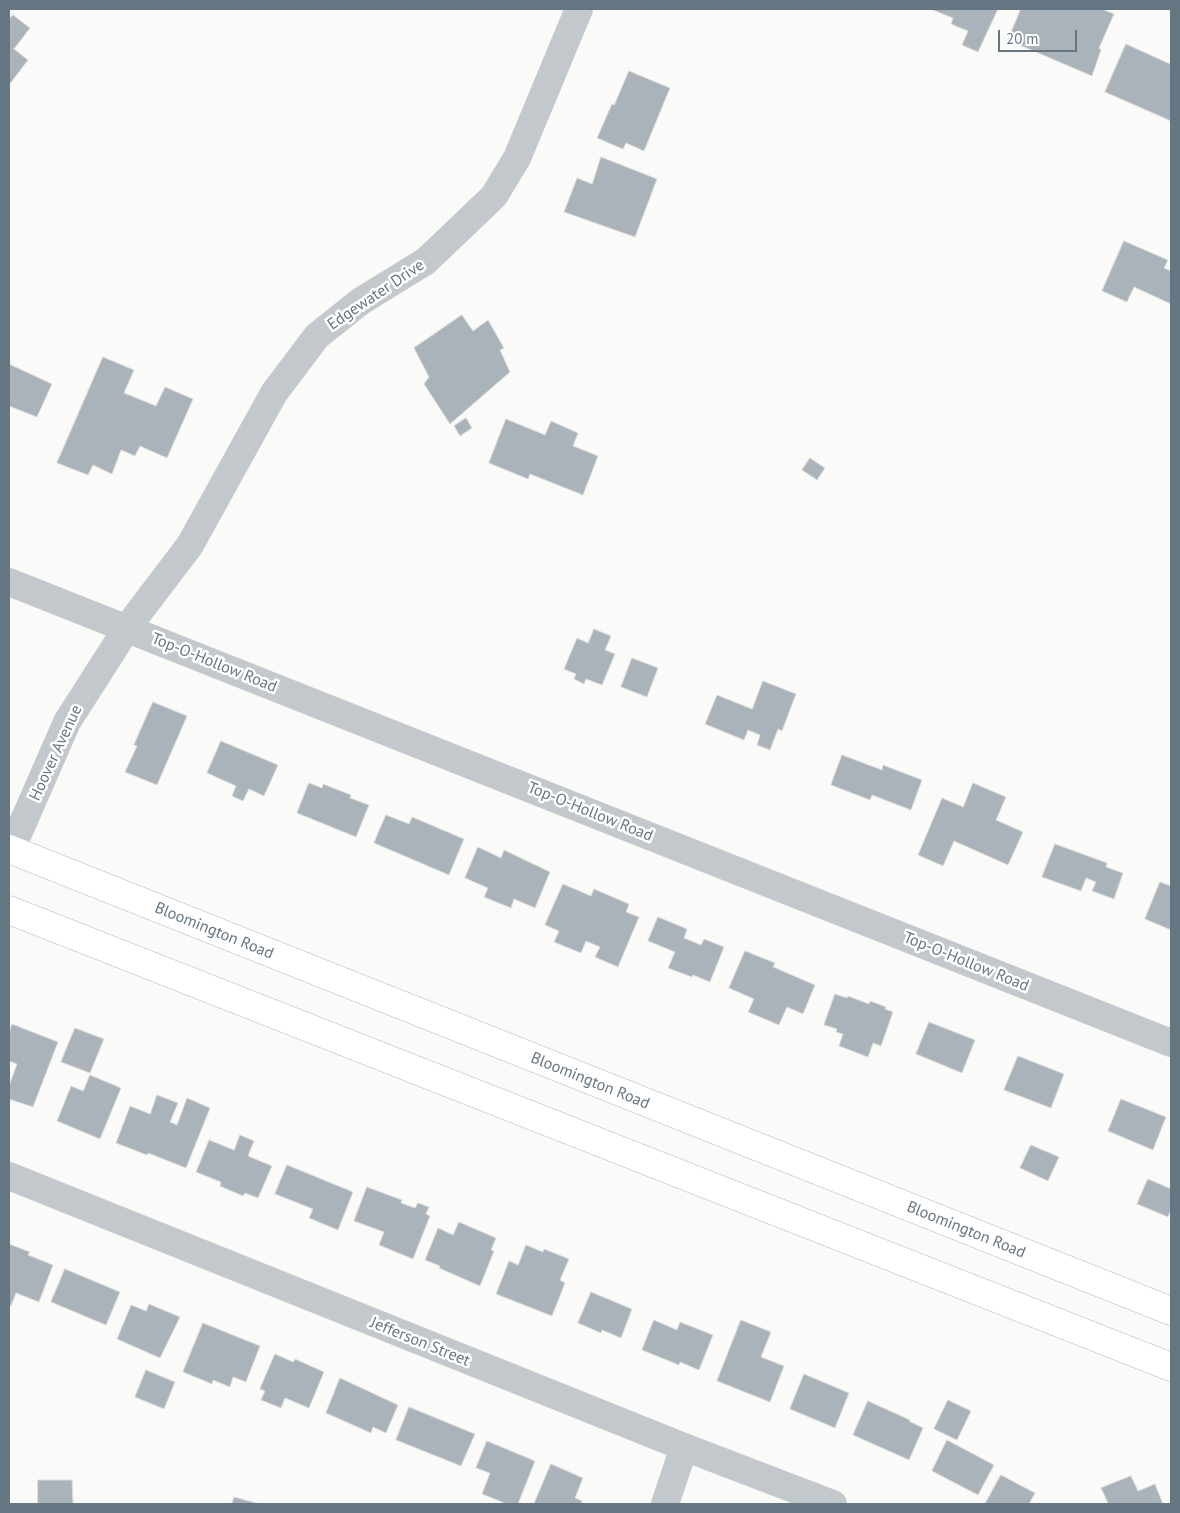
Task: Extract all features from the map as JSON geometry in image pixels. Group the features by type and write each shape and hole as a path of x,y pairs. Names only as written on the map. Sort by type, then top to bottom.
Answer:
{"street":[{"name":"Edgewater Drive","path":"127,628 190,545 274,393 317,336 361,301 426,261 494,196 517,158 579,9"},
{"name":"Top-O-Hollow Road","path":"9,582 1171,1043"},
{"name":"Hoover Avenue","path":"10,852 67,722 127,628"},
{"name":"Bloomington Road","path":"10,852 1171,1311"},
{"path":"9,910 1171,1367"},
{"name":"Jefferson Street","path":"9,1176 684,1447 833,1504"},
{"path":"665,1504 684,1447"}],"building":[{"path":"933,9 998,9 978,52 962,45 968,31 951,24 953,18"},
{"path":"1021,9 1102,9 1114,14 1099,48 1101,50 1092,76 1008,40"},
{"path":"13,15 30,28 14,49 28,60 9,85 9,20"},
{"path":"1126,44 1170,64 1171,61 1171,121 1105,92"},
{"path":"629,71 670,88 644,151 626,143 623,149 597,138"},
{"path":"601,157 657,179 635,237 564,212 577,178 592,184"},
{"path":"1124,241 1168,260 1164,268 1171,271 1171,304 1134,287 1127,302 1102,291"},
{"path":"462,315 473,331 488,320 504,348 500,350 510,372 450,424 424,384 429,377 414,348"},
{"path":"103,357 134,370 124,393 156,406 165,387 193,399 167,458 140,446 135,456 121,450 112,474 93,465 88,475 57,463"},
{"path":"9,364 52,384 37,417 9,406"},
{"path":"466,418 472,428 460,436 454,426"},
{"path":"506,419 545,435 551,421 578,433 573,446 598,456 583,495 530,474 528,479 489,463"},
{"path":"810,458 825,468 817,480 802,470"},
{"path":"594,629 611,636 605,650 615,654 602,685 586,679 584,684 574,679 576,674 564,669 577,638 588,643"},
{"path":"632,658 658,668 647,697 621,687"},
{"path":"763,681 796,694 782,731 778,729 770,750 757,745 760,735 748,730 744,740 705,724 717,695 752,709"},
{"path":"153,702 187,716 157,785 125,772 137,746 134,745"},
{"path":"221,741 278,765 264,796 249,789 243,801 232,796 236,786 207,773"},
{"path":"842,755 882,770 883,765 922,780 911,810 872,795 870,800 831,785"},
{"path":"309,783 322,788 323,784 351,795 350,798 369,805 356,837 297,813"},
{"path":"973,783 1006,797 996,820 1023,832 1008,865 954,841 943,866 918,855 942,798 963,807"},
{"path":"386,815 409,824 412,817 464,839 449,875 374,843"},
{"path":"1055,844 1107,863 1106,867 1123,873 1114,899 1092,891 1096,882 1086,878 1081,891 1042,877"},
{"path":"478,847 501,858 504,850 550,872 535,908 514,899 511,908 484,897 488,888 465,878"},
{"path":"1160,882 1171,886 1171,930 1145,919"},
{"path":"563,884 591,896 594,889 629,904 626,912 639,917 618,967 595,957 600,947 586,941 581,953 554,942 559,931 545,925"},
{"path":"658,917 687,929 684,938 701,945 704,939 724,947 710,982 668,968 675,952 648,941"},
{"path":"745,951 775,963 773,967 815,985 803,1014 787,1007 779,1025 748,1012 754,999 729,988"},
{"path":"835,994 847,998 848,996 869,1004 870,1001 893,1012 881,1046 873,1043 868,1057 839,1046 843,1034 836,1032 837,1029 824,1025"},
{"path":"929,1022 975,1040 962,1073 916,1054"},
{"path":"12,1024 58,1042 33,1107 9,1099 9,1086 17,1064 9,1061 9,1034"},
{"path":"75,1028 104,1039 90,1073 61,1062"},
{"path":"1018,1056 1064,1074 1051,1108 1004,1090"},
{"path":"90,1075 121,1088 100,1139 57,1121 71,1086 83,1091"},
{"path":"157,1095 178,1103 170,1122 177,1125 187,1098 210,1108 186,1168 116,1143 130,1106 150,1114"},
{"path":"1121,1099 1166,1117 1153,1150 1108,1131"},
{"path":"240,1135 254,1141 248,1156 272,1166 258,1198 245,1193 243,1196 220,1186 221,1182 196,1172 209,1140 234,1150"},
{"path":"1031,1145 1059,1157 1048,1181 1020,1168"},
{"path":"287,1165 353,1192 338,1230 309,1218 313,1209 275,1194"},
{"path":"1148,1179 1171,1189 1171,1209 1168,1217 1137,1204"},
{"path":"367,1187 402,1200 401,1203 415,1208 418,1203 429,1207 426,1214 430,1216 413,1259 379,1245 384,1232 354,1221"},
{"path":"459,1222 496,1238 491,1250 494,1251 480,1286 425,1260 438,1228 453,1235"},
{"path":"9,1244 30,1252 28,1255 53,1265 39,1302 16,1293 11,1306 9,1305"},
{"path":"526,1245 543,1252 544,1249 569,1259 560,1280 565,1283 552,1316 496,1294 509,1261 518,1265"},
{"path":"65,1269 120,1292 106,1325 51,1302"},
{"path":"591,1292 632,1309 621,1338 602,1330 601,1333 578,1323"},
{"path":"149,1304 180,1317 160,1358 117,1339 131,1305 146,1311"},
{"path":"654,1320 677,1330 680,1322 713,1335 699,1370 680,1362 679,1365 642,1350"},
{"path":"741,1320 771,1332 761,1357 784,1366 770,1402 717,1381"},
{"path":"203,1323 260,1346 246,1382 233,1377 230,1387 213,1380 212,1384 183,1372"},
{"path":"275,1354 293,1362 295,1359 324,1372 309,1408 285,1398 281,1408 261,1400 265,1391 260,1389"},
{"path":"146,1370 175,1382 164,1409 135,1397"},
{"path":"804,1374 849,1393 835,1428 790,1409"},
{"path":"340,1378 398,1405 386,1433 373,1427 371,1433 326,1413"},
{"path":"948,1400 971,1411 957,1440 934,1429"},
{"path":"868,1401 923,1428 909,1460 853,1435"},
{"path":"409,1407 475,1434 461,1466 396,1440"},
{"path":"947,1440 994,1465 978,1495 932,1471"},
{"path":"487,1441 535,1461 518,1504 507,1504 482,1494 490,1473 476,1468"},
{"path":"551,1464 583,1478 575,1498 582,1501 581,1504 534,1504"},
{"path":"1001,1475 1035,1493 1029,1504 985,1504"},
{"path":"1131,1476 1138,1491 1155,1484 1163,1504 1104,1504 1108,1503 1101,1488"},
{"path":"38,1480 72,1480 73,1504 38,1504"},
{"path":"234,1497 260,1504 232,1504"}]}
